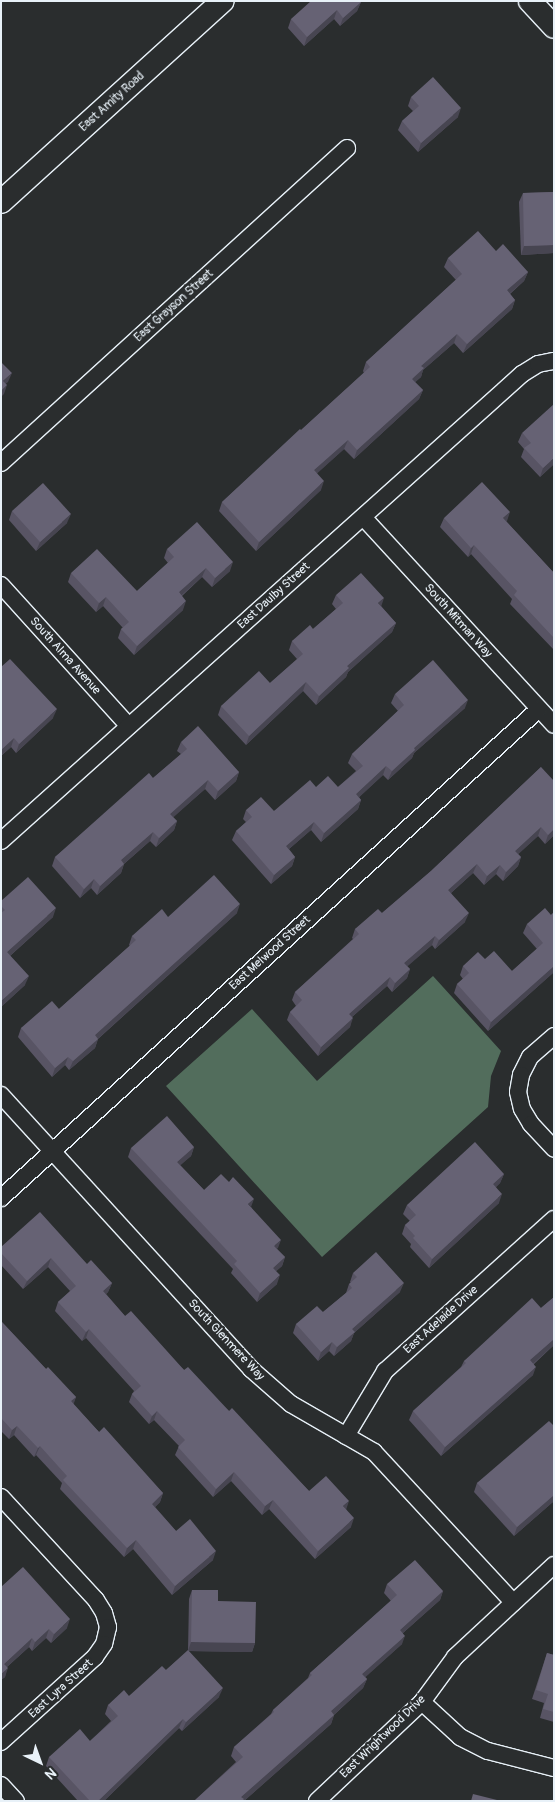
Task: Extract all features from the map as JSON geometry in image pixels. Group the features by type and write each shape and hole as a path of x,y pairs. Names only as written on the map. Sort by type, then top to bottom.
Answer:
{"main road":[{"name":"East Amity Road","path":"1,202 223,1"},
{"path":"530,1 554,27"}],"street":[{"name":"East Grayson Street","path":"1,463 347,148"},
{"name":"East Daulby Street","path":"1,841 522,374 538,364 554,361"},
{"name":"South Mitman Way","path":"363,516 554,725"},
{"name":"South Alma Avenue","path":"1,585 129,726"},
{"name":"East Melwood Street","path":"1,1198 539,709"},
{"path":"554,1036 530,1057 521,1075 518,1092 522,1109 530,1124 554,1149"},
{"name":"South Glenmere Way","path":"1,1095 250,1369 291,1404 374,1452 513,1602"},
{"name":"East Adelaide Drive","path":"346,1436 385,1371 554,1219"},
{"name":"East Lyra Street","path":"1,1497 96,1600 104,1613 108,1627 104,1644 95,1657 1,1742"},
{"name":"East Wrightwood Drive","path":"317,1801 422,1702 455,1657 554,1565"},
{"path":"422,1702 460,1737 488,1751 554,1768"},
{"path":"1,1785 16,1801"}],"green space":[{"path":"433,976 501,1051 491,1076 488,1107 322,1257 166,1086 252,1009 317,1081"}],"building":[{"path":"311,1 361,2 343,18 337,10 307,37 291,19"},
{"path":"433,77 461,108 421,143 402,121 419,106 411,97"},
{"path":"554,192 554,245 524,246 523,193"},
{"path":"478,231 496,251 503,244 528,272 507,290 515,300 467,344 457,334 421,366 424,368 412,379 423,390 357,450 348,440 314,470 324,481 259,542 222,502 370,367 366,362 462,274 448,258"},
{"path":"1,362 12,373 3,381 7,385 1,391"},
{"path":"554,404 554,458 543,468 524,448 531,443 522,433"},
{"path":"482,482 510,512 503,518 554,573 554,638 514,595 517,591 474,545 471,548 444,518"},
{"path":"43,483 71,514 40,542 12,511"},
{"path":"197,522 233,562 215,578 206,568 179,592 186,601 137,646 121,629 129,622 106,597 99,603 71,573 97,549 137,591 174,557 167,549"},
{"path":"361,573 384,598 378,603 396,623 347,666 349,668 319,696 306,682 249,736 221,706 259,671 270,683 303,654 292,641 310,625 313,629 343,603 336,595"},
{"path":"10,659 57,709 19,744 14,738 1,750 1,667"},
{"path":"433,660 468,700 414,748 415,750 392,771 386,766 356,794 361,800 324,833 314,822 286,846 295,857 274,875 236,831 252,817 246,810 261,797 274,811 310,780 316,787 328,776 338,787 363,766 352,754 404,705 395,694"},
{"path":"198,726 239,772 218,791 208,780 170,814 177,821 159,838 153,832 121,860 124,864 100,886 94,879 84,889 55,857 149,773 153,778 187,749 181,742"},
{"path":"541,767 554,781 554,829 548,835 541,827 515,851 521,857 506,872 500,865 487,876 477,864 448,890 469,913 439,940 435,936 404,963 410,969 395,983 390,977 349,1014 353,1018 321,1047 290,1012 302,1000 295,992 359,934 355,929 378,909 382,913 431,871"},
{"path":"214,875 240,904 95,1035 98,1039 73,1061 68,1057 55,1068 21,1028 52,1001 59,1009 136,940 132,936 162,909 168,917"},
{"path":"28,877 56,908 7,952 29,976 1,1001 1,913 5,910 1,906 1,901"},
{"path":"545,908 551,915 554,912 554,966 491,1022 457,984 469,973 463,966 478,952 485,959 494,951 512,971 543,943 527,924"},
{"path":"167,1116 194,1147 177,1162 204,1190 221,1174 229,1182 233,1177 254,1199 248,1204 281,1240 274,1246 285,1257 273,1268 280,1275 260,1293 234,1264 237,1261 131,1148"},
{"path":"475,1142 504,1174 493,1184 502,1194 432,1259 413,1238 415,1236 405,1225 416,1215 407,1205"},
{"path":"40,1212 87,1264 91,1260 112,1283 103,1291 125,1316 131,1311 184,1370 188,1367 229,1411 232,1408 309,1491 326,1476 349,1501 343,1506 354,1518 318,1551 273,1500 265,1506 234,1472 216,1489 178,1447 185,1440 157,1411 152,1416 132,1394 141,1386 89,1329 86,1332 58,1302 76,1286 51,1258 27,1281 1,1253 1,1247"},
{"path":"376,1252 404,1283 352,1329 355,1332 337,1347 332,1342 321,1352 296,1324 317,1306 323,1312 352,1288 349,1284 357,1277 353,1273"},
{"path":"554,1297 554,1339 530,1360 536,1367 445,1447 413,1411 466,1363 464,1361 532,1298 541,1308"},
{"path":"1,1321 46,1369 48,1367 76,1397 71,1401 99,1432 104,1427 163,1493 152,1504 176,1531 190,1519 216,1551 175,1586 136,1540 127,1548 63,1480 67,1476 40,1446 38,1448 17,1426 12,1430 1,1418"},
{"path":"549,1421 554,1426 554,1495 517,1527 477,1483"},
{"path":"415,1560 443,1591 400,1630 405,1636 362,1674 367,1679 331,1711 334,1715 241,1797 244,1799 242,1801 194,1801 243,1757 234,1747 312,1675 310,1673 397,1595 387,1584"},
{"path":"23,1567 70,1619 54,1634 49,1629 35,1642 32,1638 4,1664 8,1668 1,1674 1,1587"},
{"path":"192,1590 218,1590 218,1601 256,1602 255,1643 191,1642"},
{"path":"188,1650 223,1688 186,1722 183,1719 98,1801 90,1801 49,1757 80,1729 90,1741 118,1716 108,1705 124,1690 129,1696 162,1666 166,1670"},
{"path":"547,1653 554,1655 554,1712 543,1709 548,1694 536,1690"},
{"path":"473,1794 501,1801 471,1801"}]}
